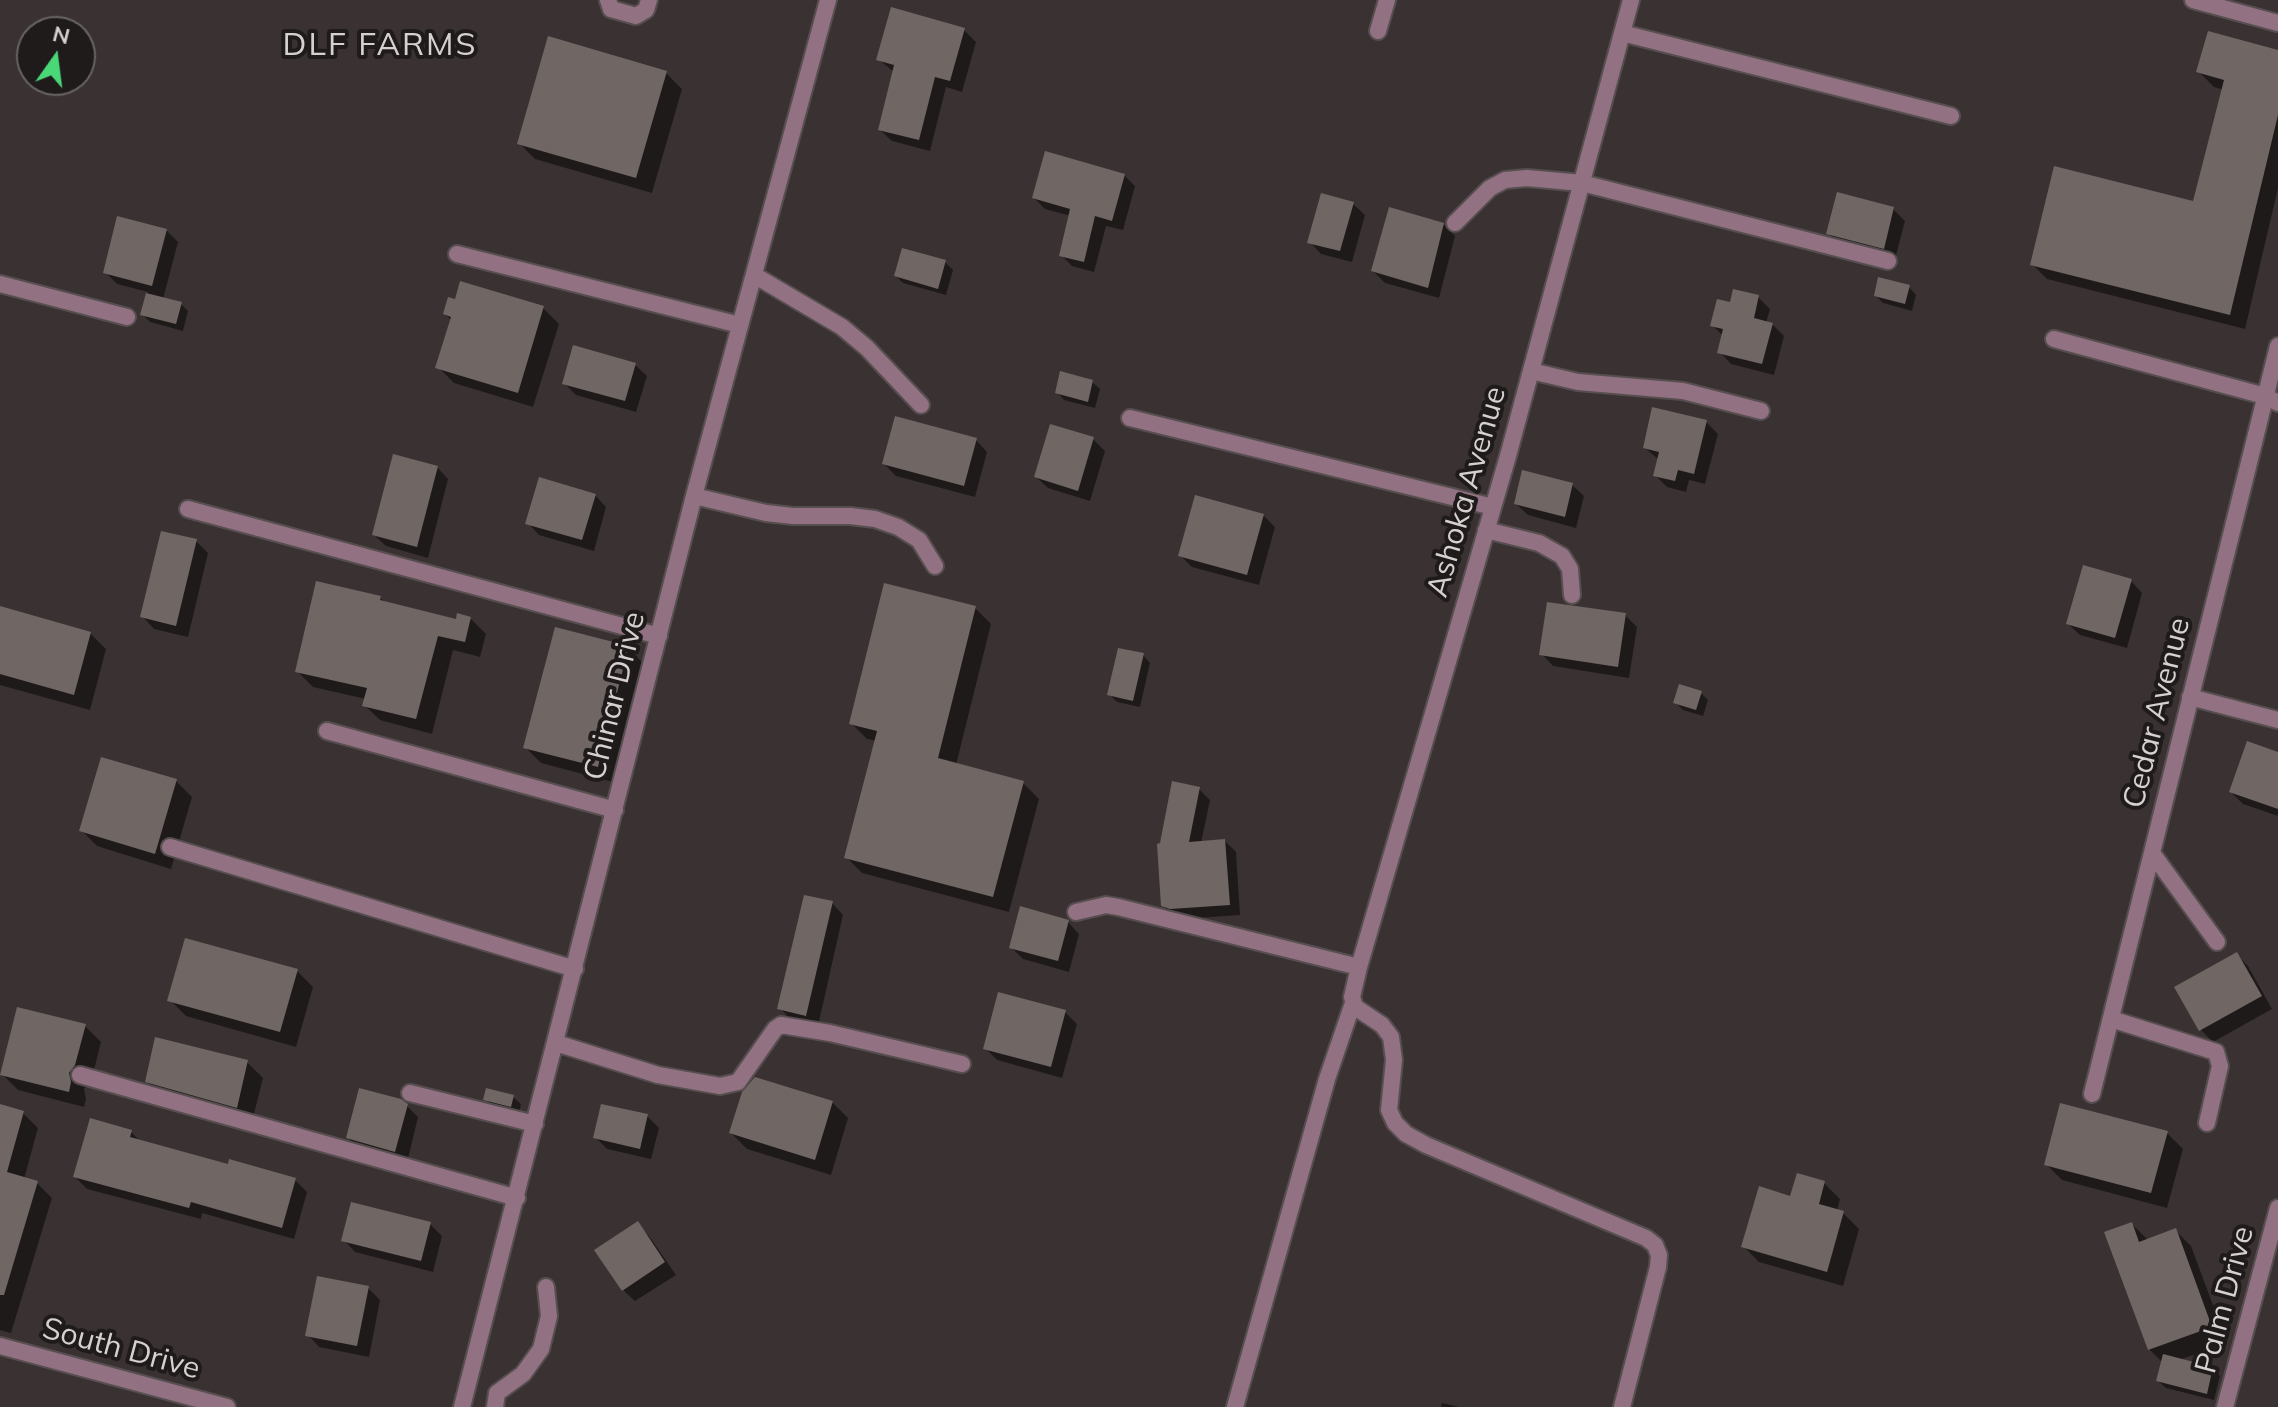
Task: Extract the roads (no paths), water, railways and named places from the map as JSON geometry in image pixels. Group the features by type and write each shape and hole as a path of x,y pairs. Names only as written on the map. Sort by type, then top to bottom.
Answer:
{"street":[{"path":"608,0 611,9 636,16 646,10 649,0"},
{"name":"Chinar Drive","path":"462,1407 694,496 828,0"},
{"path":"1378,31 1387,0"},
{"name":"Ashoka Avenue","path":"1235,1407 1493,507 1631,0"},
{"path":"2193,0 2278,23"},
{"path":"1622,33 1951,116"},
{"path":"1455,223 1490,188 1505,180 1527,178 1582,183 1888,261"},
{"path":"457,254 740,325"},
{"path":"754,275 842,327 867,348 921,405"},
{"path":"0,284 127,317"},
{"path":"2054,339 2272,400"},
{"name":"Cedar Avenue","path":"2092,1094 2190,697 2272,400 2278,346"},
{"path":"1531,371 1578,382 1683,391 1761,411"},
{"path":"1130,418 1493,507"},
{"path":"694,496 766,513 875,519 898,527 919,540 935,566"},
{"path":"188,509 659,636"},
{"path":"1486,530 1539,543 1562,556 1570,569 1572,595"},
{"path":"2190,697 2278,720"},
{"path":"327,731 615,810"},
{"path":"170,847 575,969"},
{"path":"2152,853 2217,942"},
{"path":"1076,912 1106,905 1118,907 1359,967"},
{"path":"1352,1000 1361,1014 1382,1025 1391,1037 1394,1060 1389,1110 1395,1123 1406,1134 1646,1238 1655,1245 1659,1255 1658,1267 1622,1407"},
{"path":"2111,1019 2216,1052 2220,1066 2207,1123"},
{"path":"556,1043 658,1075 720,1086 738,1082 781,1025 830,1033 962,1064"},
{"path":"80,1075 517,1198"},
{"path":"410,1093 535,1124"},
{"name":"Palm Drive","path":"2225,1407 2278,1208"},
{"path":"495,1407 497,1393 523,1374 541,1349 549,1316 546,1287"},
{"name":"South Drive","path":"0,1346 227,1407"}],"district":[{"name":"DLF FARMS","path":"380,45"}]}
